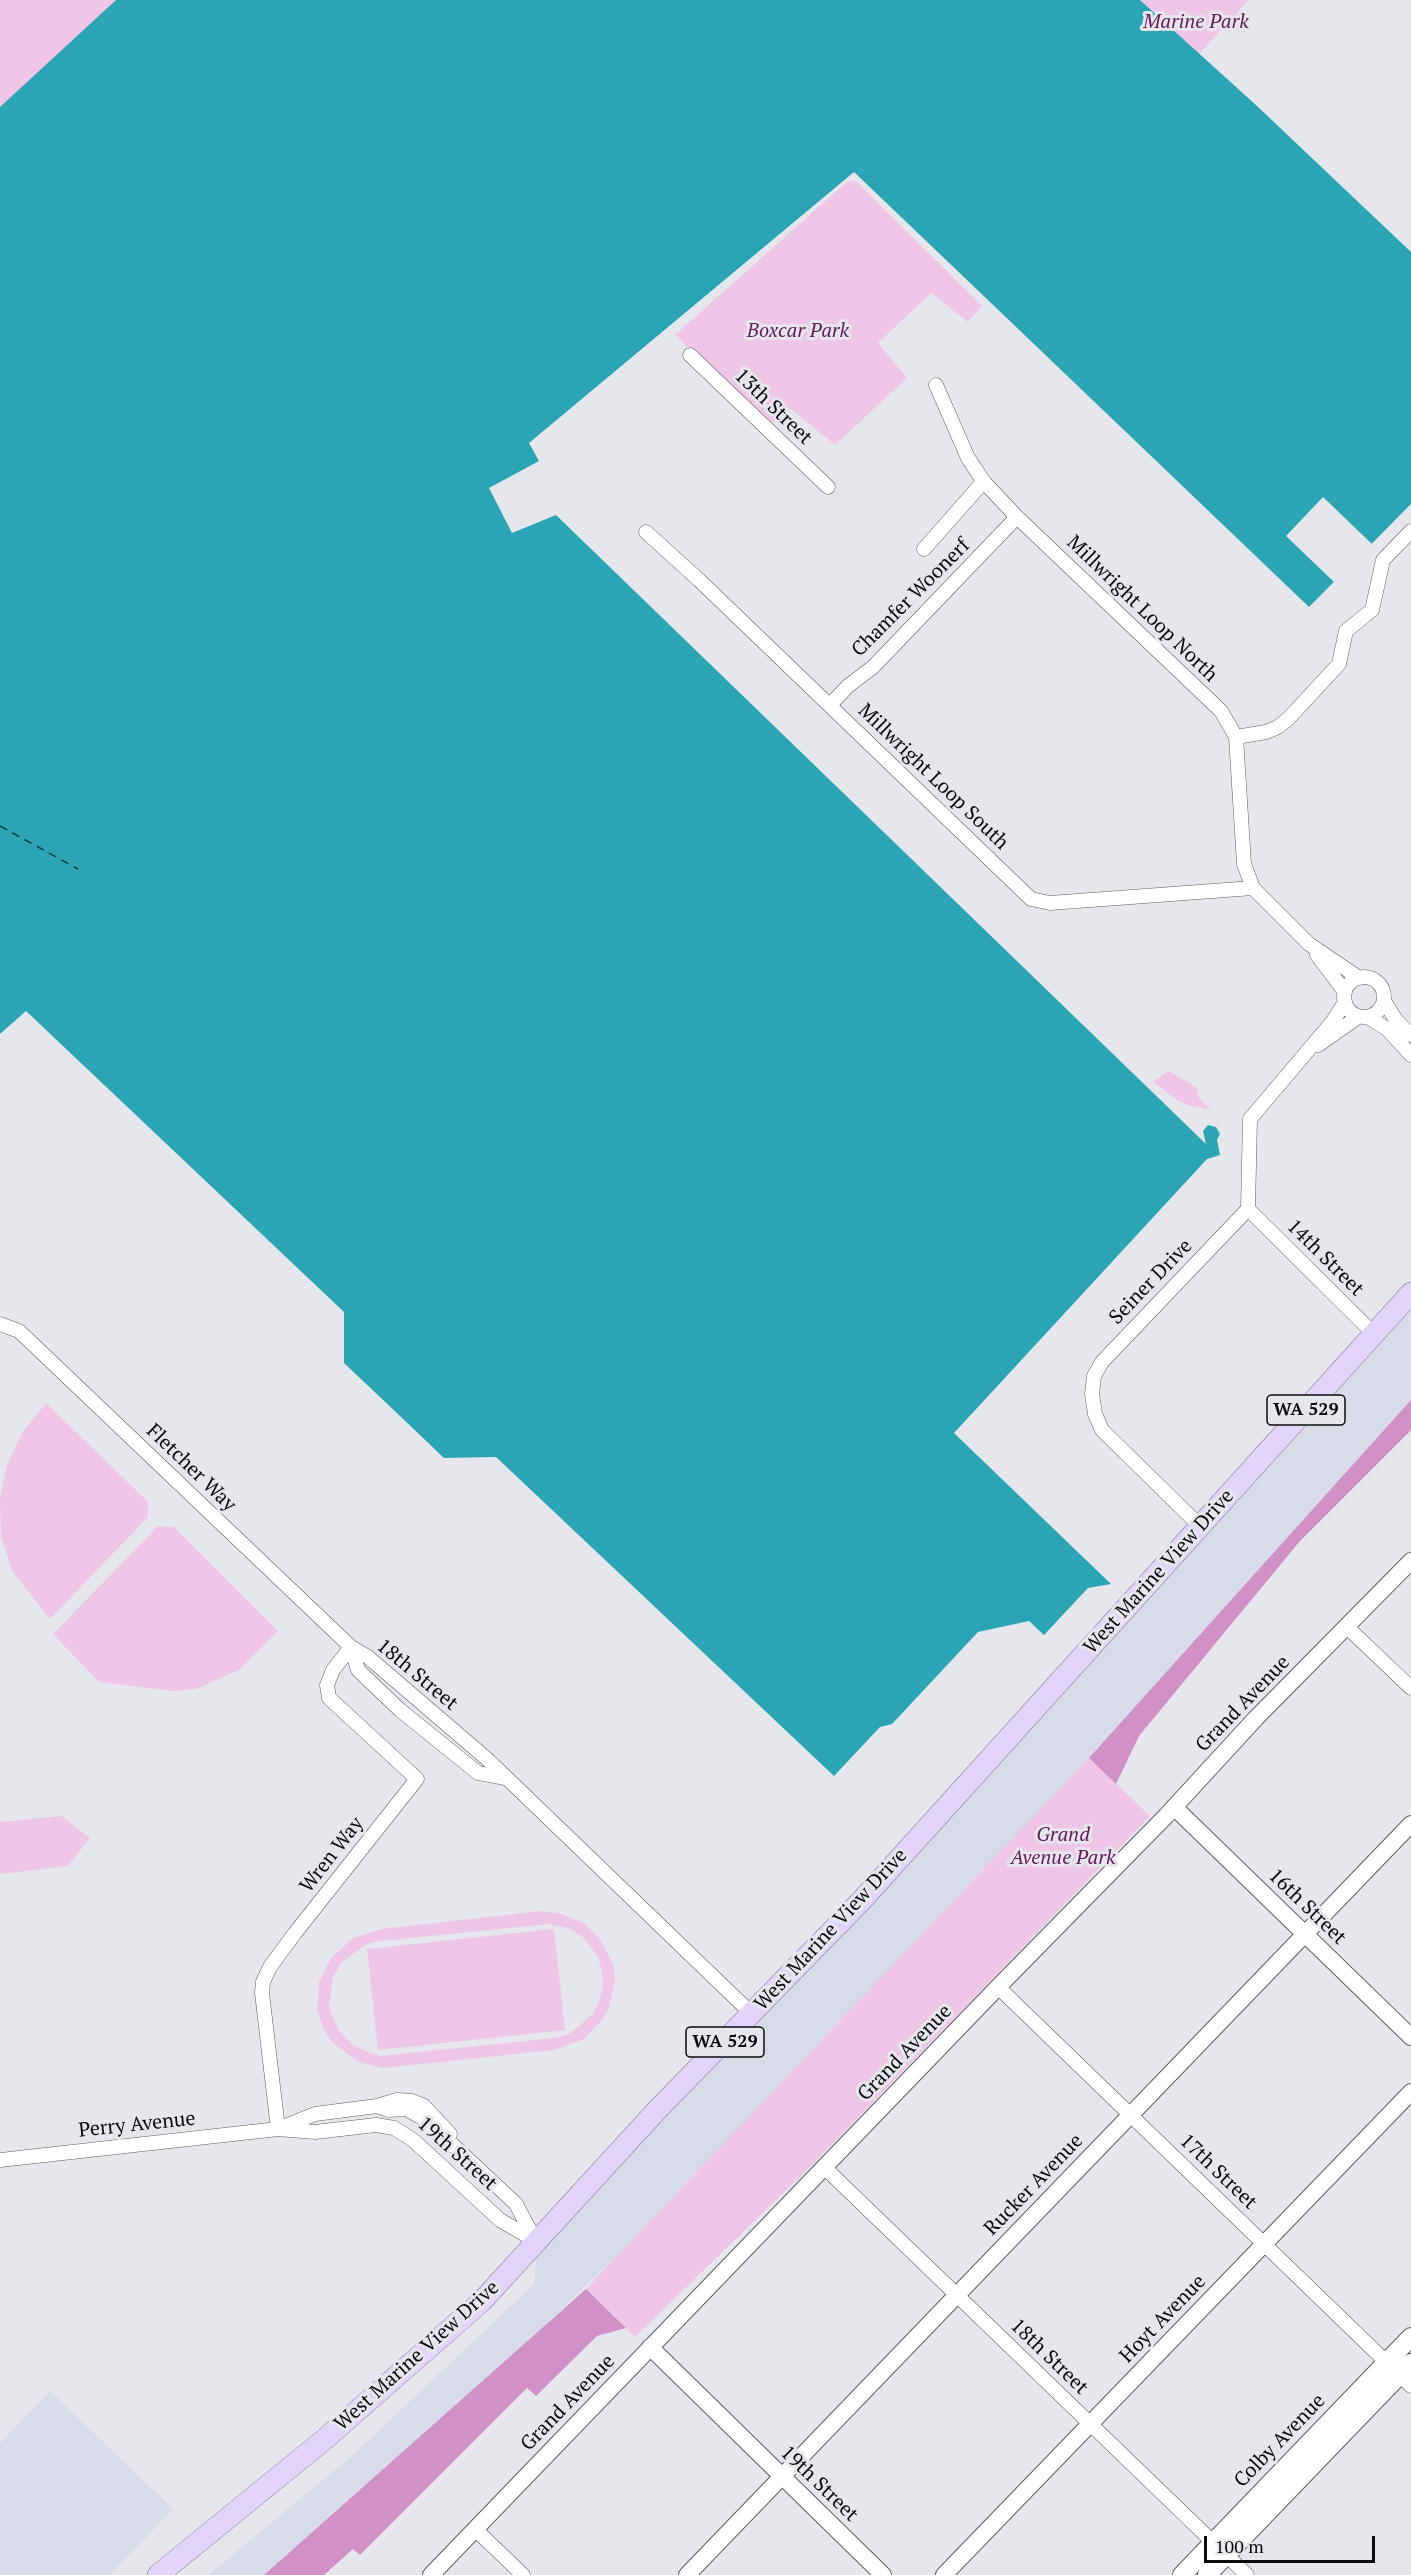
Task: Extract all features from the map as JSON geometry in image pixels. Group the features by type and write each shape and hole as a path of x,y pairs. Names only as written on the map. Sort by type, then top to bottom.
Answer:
{"main road":[{"name":"West Marine View Drive","path":"158,2575 325,2439 474,2309 658,2109 862,1900 1411,1293"},
{"name":"Colby Avenue","path":"1182,2575 1220,2549 1402,2371 1411,2337"},
{"name":"Colby Avenue","path":"1207,2575 1220,2549"}],"street":[{"name":"13th Street","path":"690,355 828,487"},
{"name":"Millwright Loop North","path":"936,385 968,458 984,481 1017,517 1221,711 1236,737 1244,864 1253,888"},
{"path":"924,549 984,481"},
{"name":"Chamfer Woonerf","path":"830,705 848,686 873,667 1017,517"},
{"path":"1236,737 1266,732 1278,727 1339,664 1346,631 1372,610 1383,560 1411,531"},
{"name":"Millwright Loop South","path":"646,532 699,580 1031,899 1050,903 1253,888"},
{"path":"1253,888 1309,944 1359,978"},
{"path":"1309,944 1345,997 1350,1011 1387,1029 1411,1055"},
{"path":"1248,1209 1250,1119 1340,1013 1350,983 1359,978 1368,978 1379,984 1384,1001 1378,1012 1363,1017 1309,1051"},
{"path":"1384,1001 1396,1020 1411,1035"},
{"name":"14th Street","path":"1248,1209 1374,1334"},
{"name":"Seiner Drive","path":"1200,1526 1102,1430 1095,1414 1092,1394 1094,1376 1102,1362 1248,1209"},
{"name":"Fletcher Way","path":"0,1324 19,1331 351,1647"},
{"name":"Grand Avenue","path":"431,2575 1174,1807 1256,1718 1411,1561"},
{"path":"1347,1627 1411,1688"},
{"name":"18th Street","path":"351,1647 368,1657 487,1759 504,1778 752,2014"},
{"name":"Wren Way","path":"278,2129 262,1993 263,1982 270,1967 295,1933 417,1779 329,1698 327,1685 330,1678 351,1647"},
{"name":"16th Street","path":"1174,1807 1411,2037"},
{"name":"Rucker Avenue","path":"687,2575 1411,1824"},
{"name":"17th Street","path":"998,1987 1264,2244 1402,2371"},
{"name":"Hoyt Avenue","path":"944,2575 1411,2092"},
{"name":"19th Street","path":"278,2129 315,2114 376,2106 397,2100 412,2101 424,2106 452,2135 453,2145 516,2204 536,2241"},
{"name":"19th Street","path":"278,2129 315,2132 376,2125 394,2128 413,2140 501,2220 536,2241"},
{"name":"Perry Avenue","path":"0,2160 278,2129"},
{"name":"18th Street","path":"824,2167 1247,2575"},
{"name":"19th Street","path":"650,2347 883,2575"},
{"path":"475,2529 524,2575"}],"shaded area":[{"path":"1411,1293 1411,1400 816,2064 515,2354 264,2575 208,2575 353,2455 534,2284 537,2248"},
{"path":"1411,1400 1411,1430 1300,1541 1139,1736 1116,1784 1089,1758"},
{"path":"586,2289 626,2328 597,2336 536,2396 527,2388 360,2555 353,2549 324,2575 264,2575"},
{"path":"50,2391 173,2509 110,2575 0,2575 0,2443"}],"green space":[{"path":"0,0 289,0 0,264"},
{"name":"Marine Park","path":"1140,0 1249,0 1199,54"},
{"name":"Boxcar Park","path":"848,181 856,181 982,306 968,322 931,293 878,343 907,378 835,445 791,409 770,425 675,335"},
{"path":"1169,1071 1197,1088 1199,1098 1211,1110 1190,1106 1177,1100 1153,1082"},
{"path":"46,1403 148,1502 148,1517 50,1619 12,1571 1,1536 0,1499 7,1465 22,1433"},
{"path":"158,1526 174,1527 278,1631 239,1670 196,1689 172,1691 99,1682 53,1634"},
{"name":"Grand Avenue Park","path":"1089,1758 1150,1816 814,2163 635,2337 586,2289"},
{"path":"62,1816 90,1838 68,1866 0,1874 0,1822"},
{"path":"541,1911 562,1914 585,1924 600,1939 613,1964 615,1980 609,2008 603,2019 584,2039 554,2050 383,2068 358,2062 332,2042 324,2030 317,2010 319,1982 331,1958 353,1938 381,1929","holes":["549,1924 568,1928 583,1937 598,1957 603,1985 599,2002 592,2015 569,2034 555,2038 381,2056 352,2044 340,2032 333,2019 329,2005 333,1977 342,1962 372,1942"]},
{"path":"554,1929 565,2030 378,2050 367,1949"}],"water":[{"path":"116,0 1140,0 1257,106 1411,252 1411,504 1309,607 854,172 529,443 539,461 489,488 512,533 556,515 1206,1144 1203,1131 1208,1125 1216,1127 1220,1134 1217,1140 1220,1155 1207,1159 954,1433 1111,1584 1088,1588 1044,1635 1029,1621 978,1632 892,1724 880,1727 834,1776 496,1457 444,1458 344,1363 344,1312 26,1011 0,1034 0,107"}],"pier":[{"path":"1323,497 1372,544 1334,582 1286,536"}],"ferry route":[{"path":"0,826 78,869"}]}
